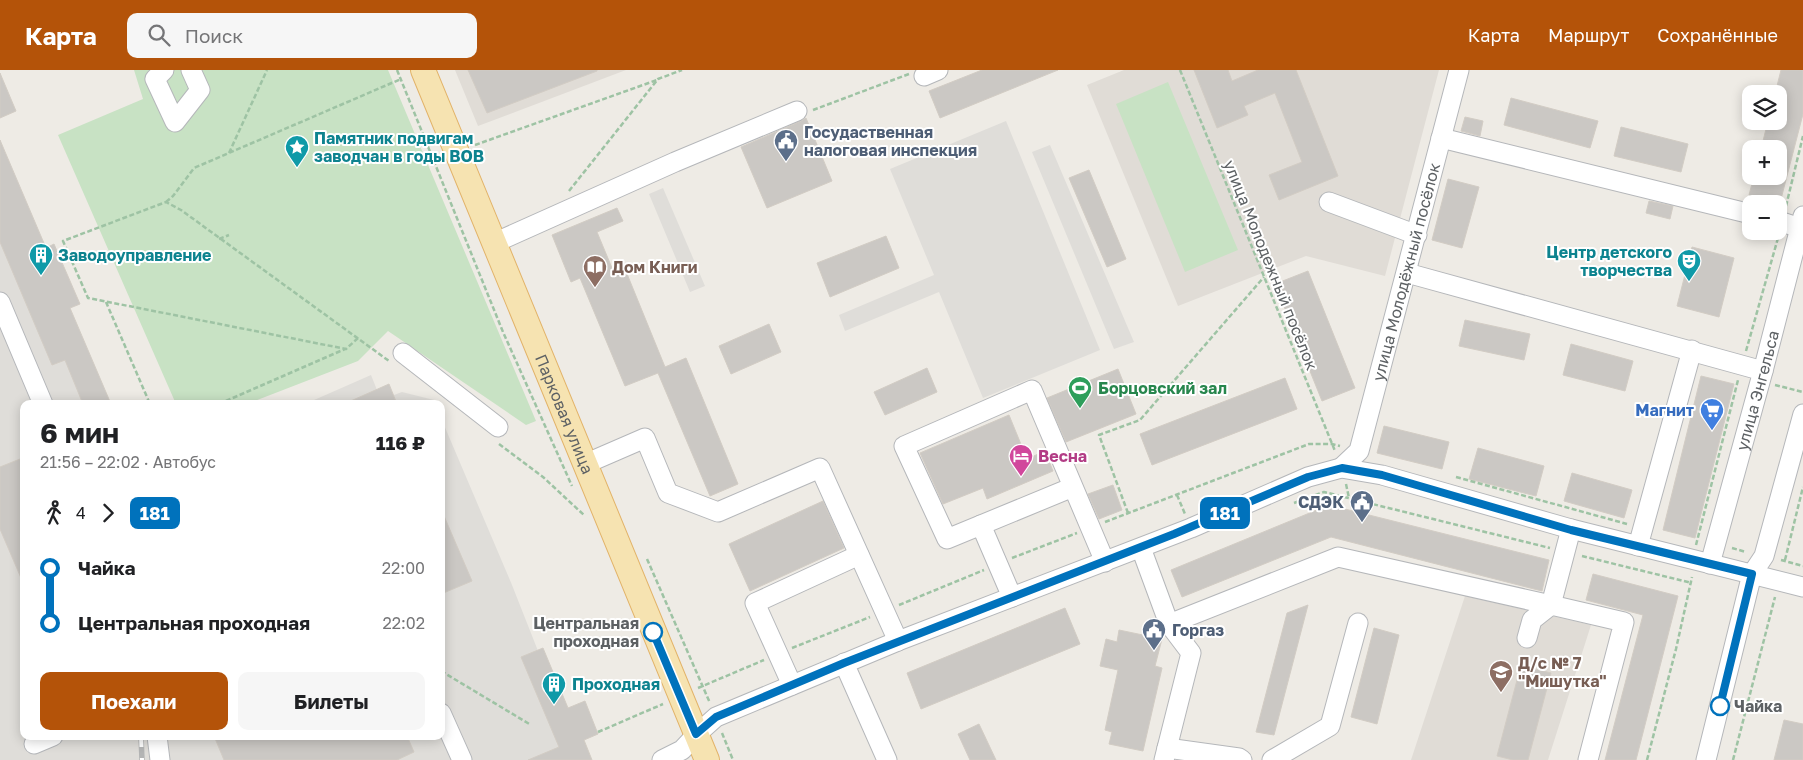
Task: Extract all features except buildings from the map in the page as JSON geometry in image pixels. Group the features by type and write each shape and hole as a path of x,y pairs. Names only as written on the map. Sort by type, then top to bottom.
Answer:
{"main road":[{"name":"Парковая улица","path":"423,70 585,464 669,704 696,734 707,760"}],"street":[{"path":"164,70 155,79 175,122 200,90 191,70"},
{"name":"улица Молодёжный посёлок","path":"1342,468 1359,450 1459,70"},
{"path":"494,243 675,162 797,111"},
{"path":"1442,138 1742,212"},
{"path":"1329,202 1416,235"},
{"name":"улица Энгельса","path":"1701,562 1716,544 1763,371 1791,222"},
{"path":"1407,273 1763,371"},
{"path":"0,302 40,400"},
{"path":"1640,537 1692,350"},
{"path":"398,359 497,434"},
{"path":"1073,486 947,539 904,446 1032,390 1091,528 1105,562"},
{"path":"1706,760 1752,574 1764,556 1803,414"},
{"path":"585,464 645,438 668,493 718,512 820,468 898,641"},
{"path":"662,760 682,750 696,734 716,717 898,641 1141,548 1308,477 1342,468 1382,475 1571,530 1640,537 1701,562 1803,587"},
{"path":"981,525 1012,597"},
{"path":"1528,638 1532,620 1550,606 1571,530"},
{"path":"1141,548 1169,624 1191,653 1166,754 1239,758 1242,760"},
{"path":"792,685 755,602 859,555"},
{"path":"1169,624 1338,557 1624,622 1588,760"},
{"path":"1272,760 1330,726 1358,623"},
{"path":"844,663 887,760"},
{"path":"445,722 462,760"},
{"path":"34,744 44,740"},
{"path":"158,740 160,760"}],"path":[{"path":"228,154 266,70"},
{"path":"397,70 503,332 574,490"},
{"path":"475,145 682,70"},
{"name":"улица Молодежный посёлок","path":"1180,70 1342,468"},
{"path":"346,349 88,298 63,241 166,202 173,196 194,168 401,79"},
{"path":"568,192 658,79"},
{"path":"1647,760 1692,583 1701,562 1742,365 1791,222 1803,136"},
{"path":"166,202 181,210 358,338 398,359"},
{"path":"219,239 229,235"},
{"path":"1129,513 1099,435 1140,420 1264,277"},
{"path":"106,302 148,400"},
{"path":"228,400 346,349 358,338"},
{"path":"497,434 586,517 582,508"},
{"path":"598,732 669,704 779,654 997,564 1309,444 1332,444 1359,450"},
{"path":"1453,476 1640,537"},
{"path":"1733,760 1803,487"},
{"path":"1716,544 1803,566"},
{"path":"445,673 531,725"}],"shaded area":[{"path":"455,70 626,70 478,126"},
{"path":"1124,70 1439,70 1385,276 1306,256 1178,306 1087,85"},
{"path":"1006,121 1100,350 983,398 939,292 845,331 839,315 934,275 890,169"},
{"path":"1050,145 1134,342 1114,349 1032,152"},
{"path":"0,154 101,400 20,400 20,740 445,740 445,427 512,585 581,760 0,760"},
{"path":"663,188 705,286 690,292 649,194"},
{"path":"371,375 381,400 314,400"},
{"path":"402,392 434,400 381,400"},
{"name":"Д/с № 7 \"Мишутка\"","path":"1465,596 1591,625 1548,760 1411,760"}],"green space":[{"path":"134,70 388,70 536,421 526,425 388,331 358,361 257,400 174,400 58,135 143,99"},
{"path":"1168,82 1238,250 1185,272 1116,104"}],"railway":[{"path":"141,740 142,760"}],"bus line":[{"name":"181","path":"653,632 696,734 716,717 844,663 1191,528 1308,477 1342,468 1382,475 1571,530 1752,574 1720,706"}],"place":[{"name":"Госудаственная налоговая инспекция","path":"786,162"},
{"name":"Памятник подвигам заводчан в годы ВОВ","path":"297,168"},
{"name":"Заводоуправление","path":"41,276"},
{"name":"Центр детского творчества","path":"1689,282"},
{"name":"Дом Книги","path":"595,288"},
{"name":"Борцовский зал","path":"1080,409"},
{"name":"Магнит","path":"1712,431"},
{"name":"Весна","path":"1021,477"},
{"name":"СДЭК","path":"1362,523"},
{"name":"Центральная проходная","path":"653,632"},
{"name":"Горгаз","path":"1154,651"},
{"name":"Д/с № 7 \"Мишутка\"","path":"1501,693"},
{"name":"Проходная","path":"554,705"},
{"name":"Чайка","path":"1720,706"}]}
